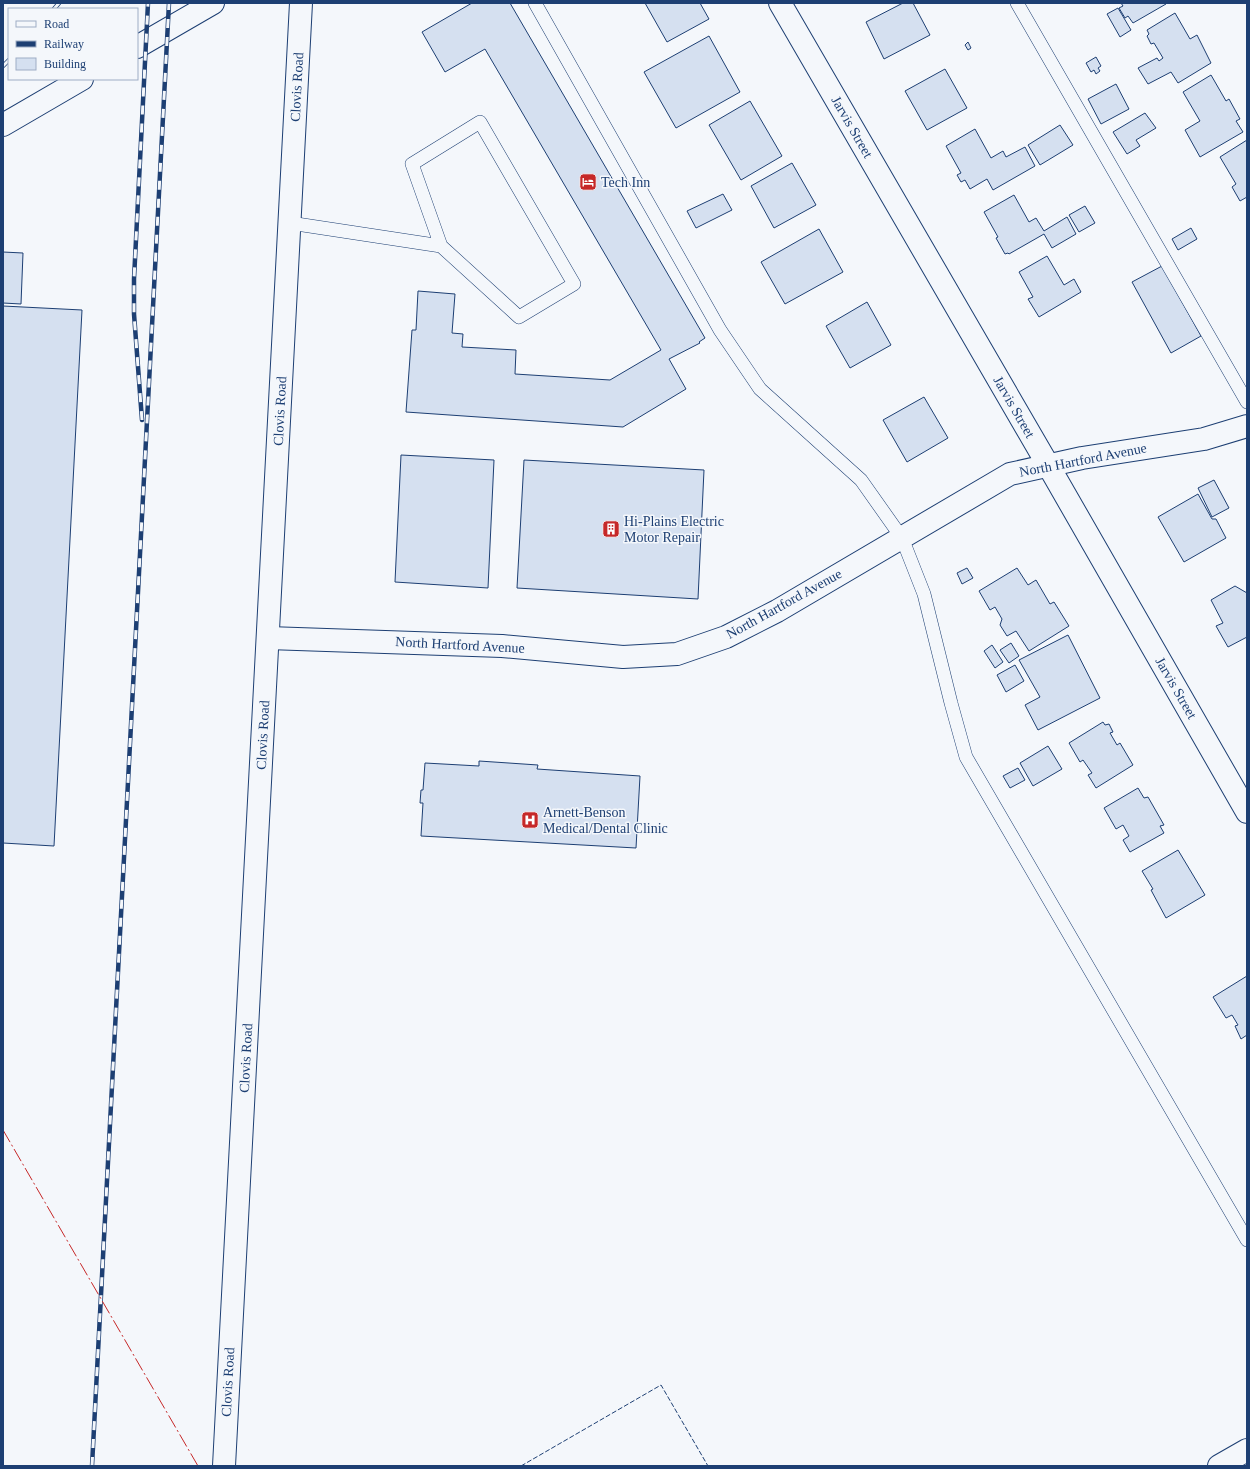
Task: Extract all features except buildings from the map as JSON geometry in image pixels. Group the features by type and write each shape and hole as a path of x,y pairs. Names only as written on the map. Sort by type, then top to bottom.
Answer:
{"main road":[{"path":"138,46 213,3"},
{"name":"Clovis Road","path":"224,1466 301,3"},
{"name":"Jarvis Street","path":"780,3 1247,812"},
{"path":"3,125 80,80"},
{"name":"North Hartford Avenue","path":"268,638 502,646 623,656 677,654 726,637 777,611 1010,474 1082,458 1204,439 1247,426"},
{"path":"1219,1466 1247,1450"}],"lane":[{"path":"535,3 720,330 760,389 861,480 902,538 924,594 951,704 966,757 1247,1240"},
{"path":"1017,3 1247,402"},
{"path":"290,223 441,246 519,317 574,284 480,122 412,164 441,246"}],"railway":[{"path":"55,8 59,3"},
{"path":"142,420 134,314 134,279 148,3"},
{"path":"92,1466 169,3"},
{"path":"3,66 8,61"}],"fence":[{"path":"521,1466 661,1385 708,1466"}],"power":[{"path":"3,1130 198,1466"}],"place":[{"name":"Tech Inn","path":"588,182"},
{"name":"Hi-Plains Electric Motor Repair","path":"611,529"},
{"name":"Arnett-Benson Medical/Dental Clinic","path":"530,820"}]}
